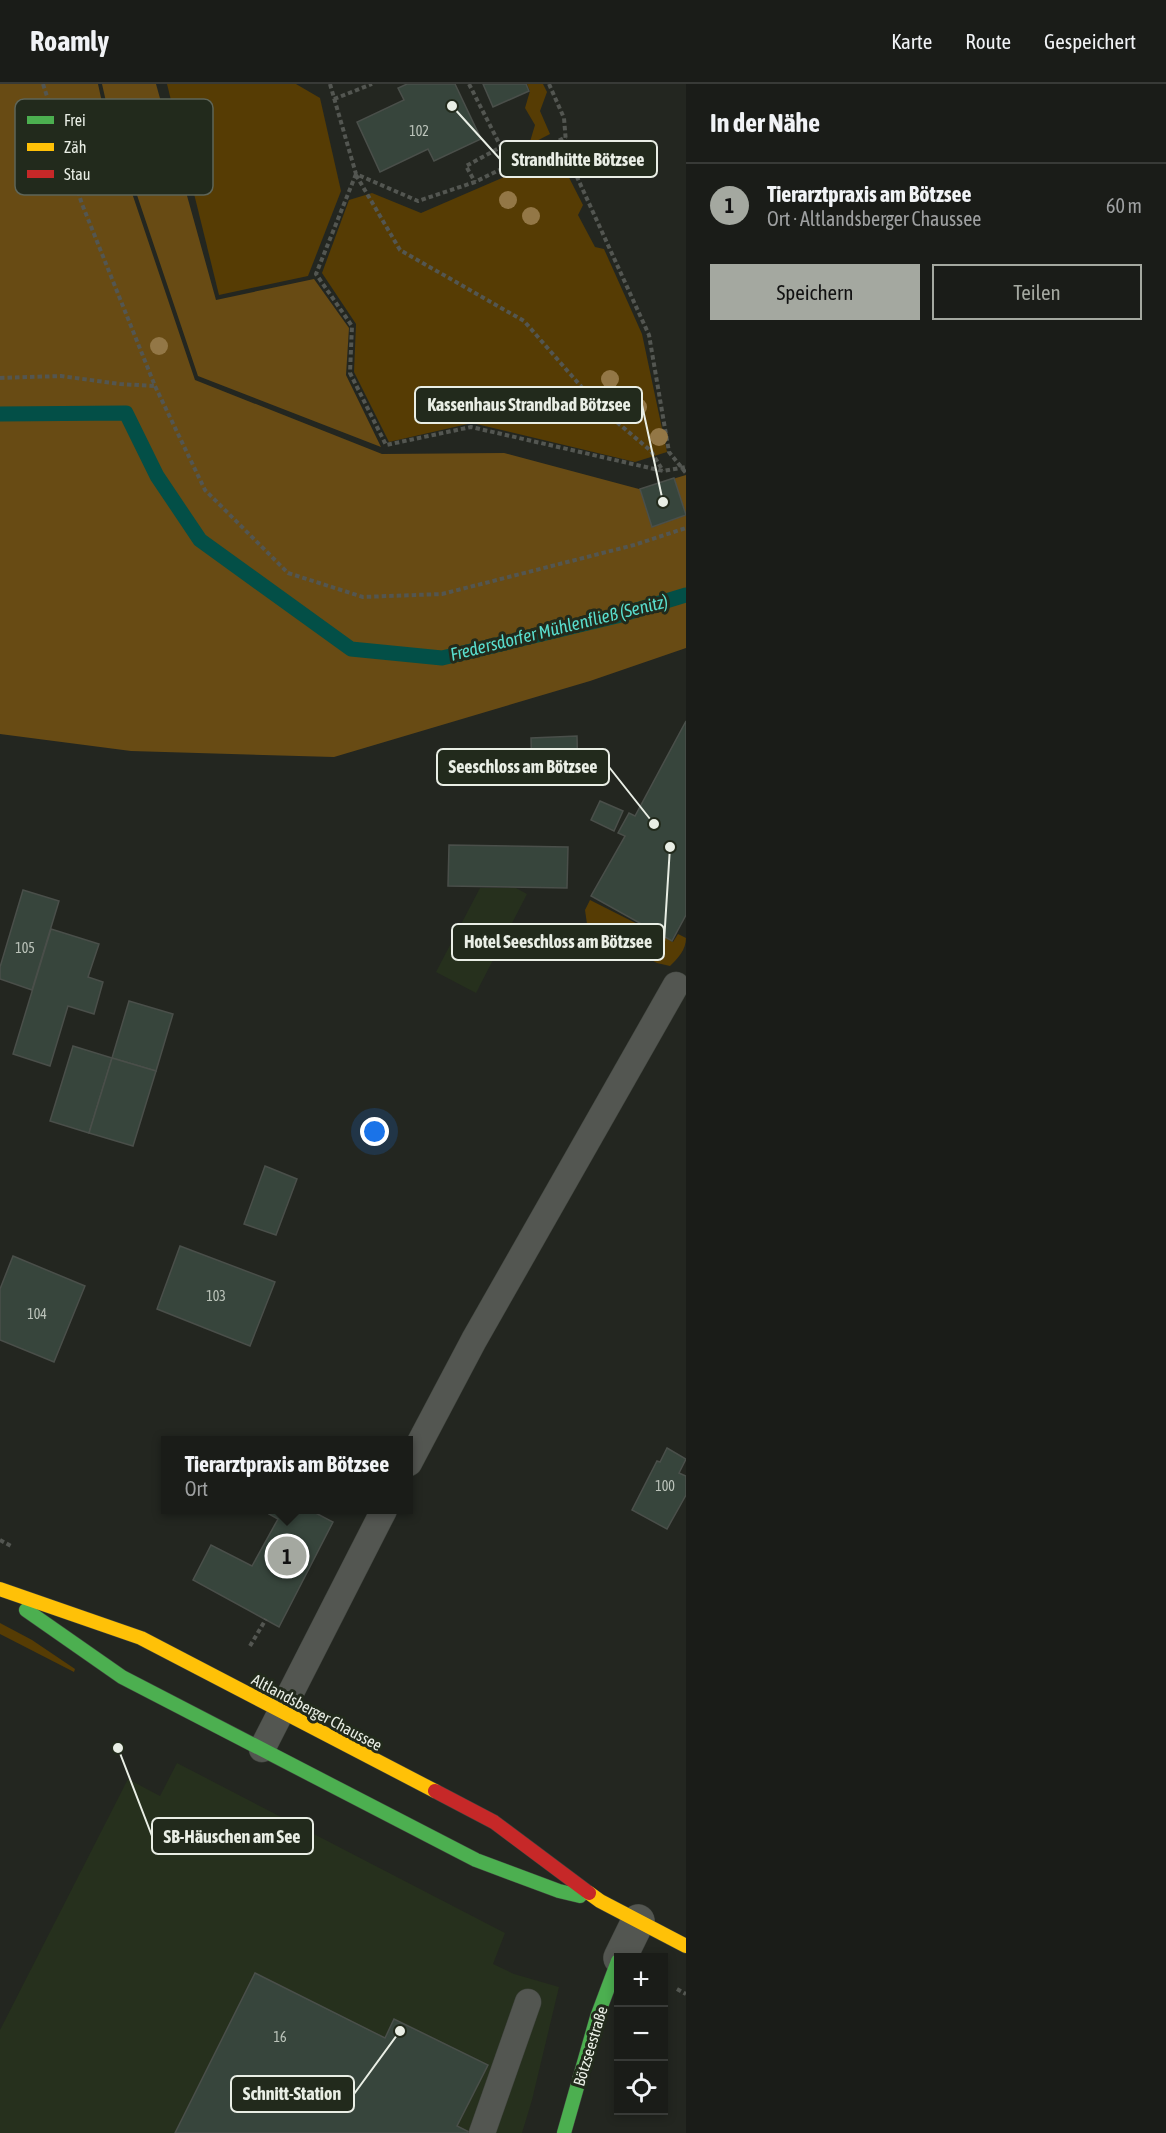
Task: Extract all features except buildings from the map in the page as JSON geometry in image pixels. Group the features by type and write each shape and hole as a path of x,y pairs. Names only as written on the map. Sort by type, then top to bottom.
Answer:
{"main road":[{"name":"Altlandsberger Chaussee","path":"0,1590 141,1638 494,1822 600,1901 686,1946"},
{"name":"Altlandsberger Chaussee","path":"0,1590 122,1677 476,1860 559,1891 600,1901"},
{"name":"Bötzseestraße","path":"564,2133 597,2017 614,1972"}],"street":[{"name":"Bötzseestraße","path":"622,1953 638,1921"}],"lane":[{"path":"413,1454 474,1340 676,985"},
{"path":"262,1749 381,1514"},
{"path":"482,2133 528,2002"}],"path":[{"path":"43,84 48,99"},
{"path":"330,84 356,174 400,250 524,321 599,407 651,451 663,471"},
{"path":"334,99 372,84"},
{"path":"469,84 501,147 466,166 475,182"},
{"path":"549,84 564,118 567,155 650,334 669,452 684,467 686,473"},
{"path":"356,174 418,201 475,182 566,137"},
{"path":"356,174 316,274 352,326 350,373 386,445 471,427 663,471 684,467"},
{"path":"79,195 154,386 205,490 288,573 363,597 442,594 634,545 686,528"},
{"path":"0,378 61,376 154,386"},
{"path":"245,1654 266,1619"}],"shaded area":[{"path":"0,84 98,84 101,99 15,99 15,195 133,195 195,380 382,454 504,453 639,489 686,475 686,648 590,681 334,757 131,751 0,734"},
{"path":"102,84 156,84 160,99 105,99"},
{"path":"167,84 296,84 320,98 341,191 308,276 219,295 194,195 213,195 213,99 171,99"},
{"path":"527,84 543,84 547,92 540,111 550,134 529,145 535,125 525,108 530,91"},
{"path":"557,154 583,205 578,215 595,247 604,249 642,334 667,452 635,462 472,423 389,442 354,372 356,324 322,273 349,200 372,193 421,213"},
{"path":"137,195 187,195 216,300 314,279 349,328 346,375 381,447 198,376"},
{"path":"480,888 516,888 527,894 476,993 436,972"},
{"path":"590,900 673,942 678,934 686,938 679,957 670,966 657,963 587,924 585,910"},
{"path":"0,1623 32,1640 75,1669 74,1672 0,1634"},
{"path":"177,1763 505,1933 493,1964 514,1974 559,1987 522,2133 0,2133 0,2030 128,1779 160,1796"}],"waterway":[{"name":"Fredersdorfer Mühlenfließ (Senitz)","path":"0,414 126,413 157,476 200,540 351,649 442,658 617,616 686,595"}],"traffic: fast":[{"path":"26,1610 122,1677 476,1860 559,1891 580,1896"},
{"path":"564,2133 597,2017 614,1972"}],"traffic: slow":[{"path":"0,1589 141,1638 435,1791"},
{"path":"589,1893 686,1946"}],"traffic: jam":[{"path":"435,1791 494,1822 589,1893"}],"place":[{"name":"Strandhütte Bötzsee","path":"452,106"},
{"name":"Kassenhaus Strandbad Bötzsee","path":"663,502"},
{"name":"Seeschloss am Bötzsee","path":"654,824"},
{"name":"Hotel Seeschloss am Bötzsee","path":"670,847"},
{"name":"Tierarztpraxis am Bötzsee","path":"287,1556"},
{"name":"SB-Häuschen am See","path":"118,1748"},
{"name":"Schnitt-Station","path":"400,2031"}]}
